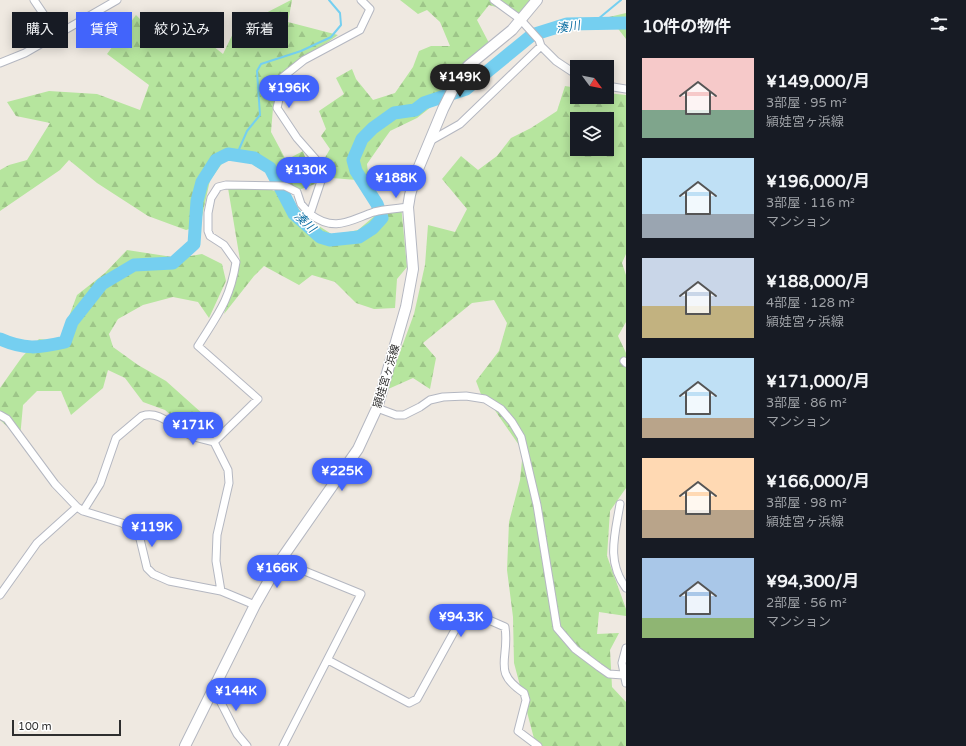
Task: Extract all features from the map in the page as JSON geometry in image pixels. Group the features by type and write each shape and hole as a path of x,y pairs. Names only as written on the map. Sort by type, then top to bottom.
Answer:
{"main road":[{"name":"頴娃宮ヶ浜線","path":"185,746 255,605 280,561 358,449 377,408 406,307 413,269 408,208 416,174 443,109 458,78 468,66 499,43 537,0"}],"street":[{"path":"34,0 42,12"},
{"path":"68,28 117,0"},
{"path":"310,214 321,181 319,163 297,138 278,108 280,95 279,80 304,60 360,30 370,9 361,0"},
{"path":"494,0 520,19 556,61 570,70"},
{"path":"430,141 460,124 540,43"},
{"path":"0,63 26,53 34,48"},
{"path":"614,87 626,89"},
{"path":"214,442 258,399 198,346 224,305 236,262 224,245 210,236 208,231 208,213 211,198 218,187 226,185 285,186 297,192 301,204 310,214 318,220 329,223 345,223 359,219 374,212 408,208"},
{"path":"377,408 396,415 404,415 430,400 443,397 466,396 484,399 501,409 512,422 521,437 537,506 556,628 575,649 599,667 610,674 623,674"},
{"path":"0,596 37,543 80,509 100,484 116,438 142,416 154,414 189,435 214,442 228,470 229,483 217,535 216,561 221,592"},
{"path":"0,415 7,419 55,484 80,509 122,523 136,532 140,539 147,568 152,574 169,581 221,592 255,605"},
{"path":"620,504 614,557 615,570 626,588"},
{"path":"280,561 361,594 283,746"},
{"path":"328,660 409,703 417,699 466,610 487,618 505,627 507,639 504,667 505,676 512,685 524,693 526,700 518,731 538,746"},
{"path":"626,648 622,662 623,674 626,683"},
{"path":"214,688 237,734 246,746"}],"green space":[{"path":"292,0 288,22 288,12 268,12"},
{"path":"400,0 532,0 520,14 489,5 477,20 489,43 446,82 431,107 417,118 390,131 367,164 369,181 332,178 319,168 330,149 321,136 326,129 319,111 344,94 336,78 352,69 356,79 373,100 395,93 413,67 419,51 431,46 450,46 440,22 427,10 418,14"},
{"path":"626,13 626,39 609,17"},
{"path":"136,15 140,19 140,48 216,48 223,54 232,35 232,48 288,48 288,22 338,35 284,73 273,108 271,132 286,160 303,151 315,184 296,191 252,164 229,154 210,180 200,226 186,230 148,216 97,183 69,160 60,170 0,211 0,170 9,165 27,160 50,123 16,116 7,102 49,91 97,94 140,110 149,85 107,54 111,48 132,48 132,20"},
{"path":"565,86 570,87 570,104 614,104 614,94 626,95 626,254 622,263 626,275 626,322 618,336 626,353 626,488 610,511 607,556 626,609 626,616 599,612 597,634 619,633 610,650 612,687 626,702 626,746 536,746 514,663 513,617 507,570 509,522 520,480 523,451 494,409 482,397 476,381 499,351 507,323 494,300 472,303 423,343 436,358 430,389 413,378 386,390 414,314 425,265 428,225 455,232 467,209 442,179 461,156 478,170 497,156 511,138 531,128 557,111"},
{"path":"264,187 285,195 308,219 333,235 358,230 378,213 401,205 407,267 397,279 395,308 374,309 356,303 335,282 312,275 299,285 264,266 254,276 224,314 240,260 228,188"},
{"path":"127,250 179,258 202,254 222,264 226,281 209,318 198,302 173,297 143,305 118,319 109,334 113,347 138,365 166,381 204,415 191,433 165,410 143,402 125,378 108,370 103,388 71,415 61,391 37,391 23,405 20,438 0,420 0,388 22,357 39,339 60,341 77,295 105,273"}],"waterway":[{"path":"237,154 247,131 260,115 257,71 261,64 301,51 331,37 341,25 340,13 329,0"},
{"path":"592,24 621,0"},
{"name":"湊川","path":"0,339 9,343 32,347 47,346 65,342 72,322 102,284 134,265 173,263 194,244 197,201 202,182 216,160 228,154 254,158 270,168 294,214 320,237 330,240 359,237 373,228 382,218 377,204 356,171 353,160 362,139 373,128 394,113 415,110 424,103 466,89 532,35 567,24 626,23"}]}
